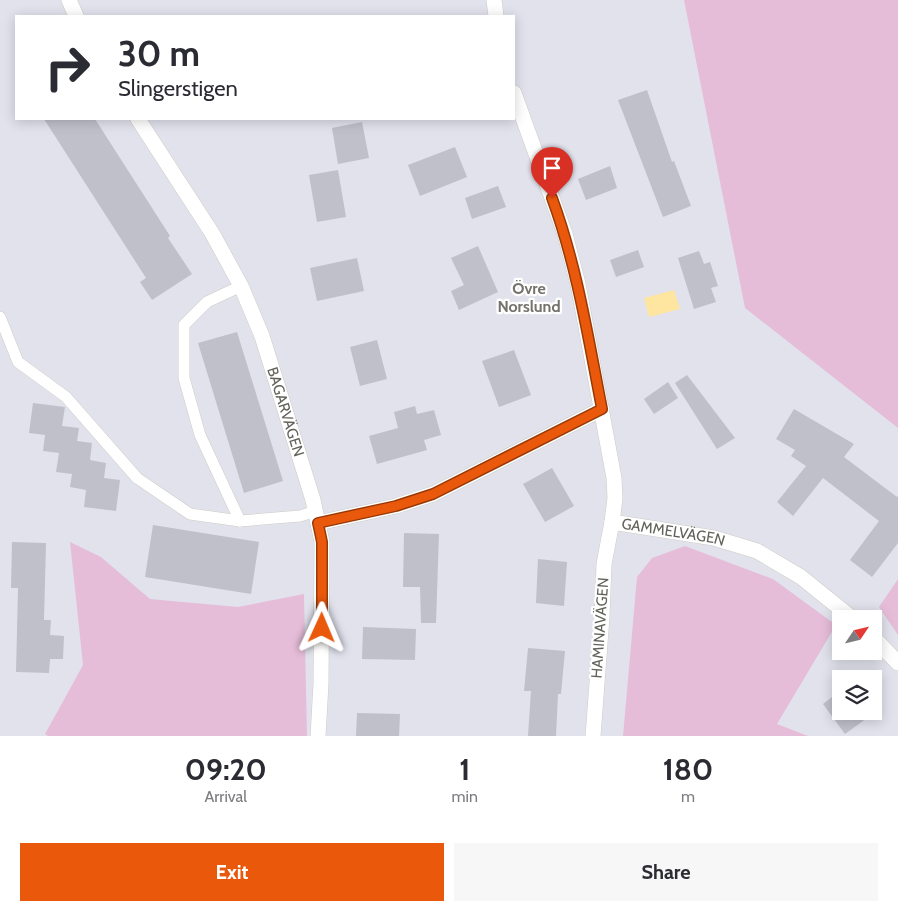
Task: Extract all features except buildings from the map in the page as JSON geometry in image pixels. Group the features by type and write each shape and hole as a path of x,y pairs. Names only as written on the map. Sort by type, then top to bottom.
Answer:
{"street":[{"path":"69,0 76,15"},
{"path":"494,0 496,15"},
{"name":"GAMMELVÄGEN","path":"515,96 565,234 578,284 614,478 615,498 612,522 714,538 757,551 801,577 842,610"},
{"name":"BAGARVÄGEN","path":"139,120 212,233 241,286 262,336 317,517 322,542 323,583 318,736"},
{"path":"317,517 396,506 433,494 602,409"},
{"name":"HAMINAVÄGEN","path":"593,736 604,564 612,522"},
{"path":"882,646 898,663"}],"lane":[{"path":"240,522 200,435 184,378 184,325 208,302 241,286"},
{"path":"0,317 18,362 66,397 137,478 190,514 240,522 300,516 317,517"}],"shaded area":[{"path":"684,0 898,0 898,428 745,308"},
{"path":"674,290 680,309 649,317 644,298"},
{"path":"70,542 101,557 150,599 238,607 304,594 307,736 48,736 45,734 83,665"},
{"path":"685,546 773,579 832,622 832,632 777,724 808,736 623,736 637,577 652,558"},
{"path":"898,579 898,635 882,610 879,607"}],"district":[{"name":"Övre Norslund","path":"529,297"}],"route":[{"path":"322,628 322,542 318,523 396,506 433,494 602,409 578,284 565,234 552,198"}]}
